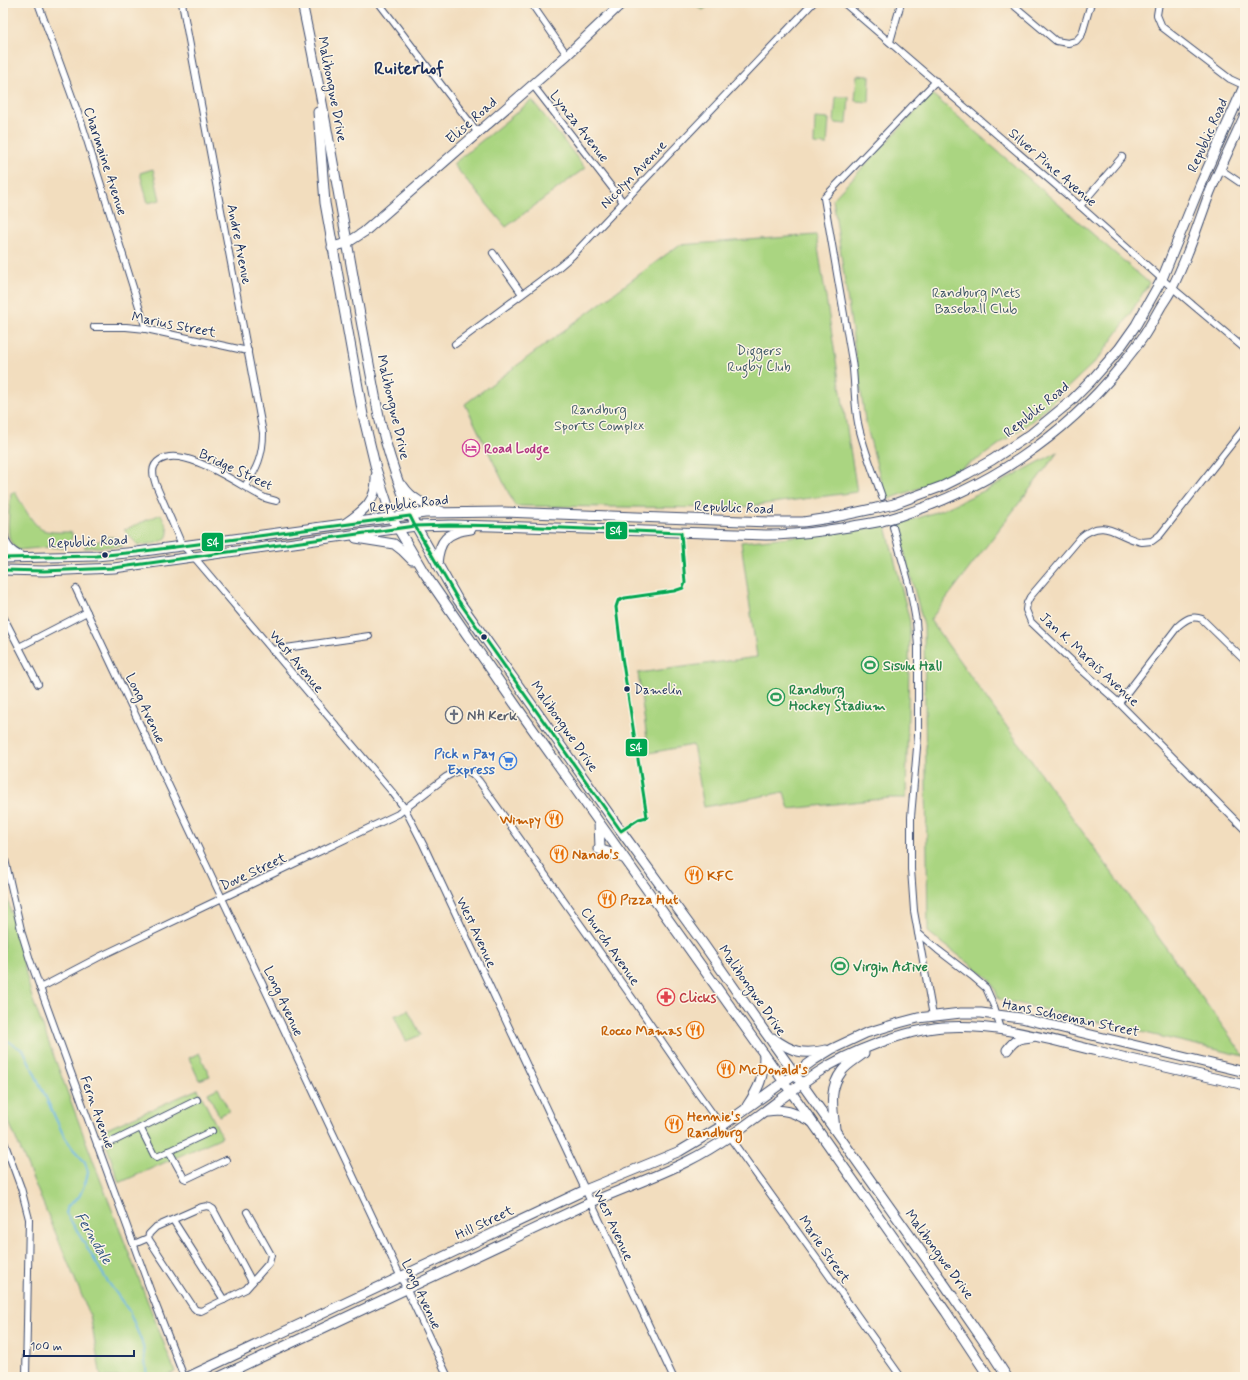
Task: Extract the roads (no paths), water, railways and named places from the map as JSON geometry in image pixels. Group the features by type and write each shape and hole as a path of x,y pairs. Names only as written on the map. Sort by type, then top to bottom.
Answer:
{"main road":[{"name":"Malibongwe Drive","path":"298,3 318,106 325,203 346,316 362,415 376,468 392,518 423,571 522,715 928,1286 989,1377"},
{"name":"Malibongwe Drive","path":"302,3 329,138 380,420 395,473 410,516 458,600 968,1317 1007,1377"},
{"name":"Elise Road","path":"332,247 347,243 364,232 567,55 622,3"},
{"name":"Republic Road","path":"3,558 96,556 147,551 445,512 531,513 803,522 830,518 894,504 943,486 1007,451 1052,418 1085,387 1119,349 1136,325 1162,279 1201,183 1245,85"},
{"name":"Republic Road","path":"3,570 114,568 416,526 492,526 766,536 826,531 882,521 940,502 967,489 1018,460 1042,443 1090,401 1145,334 1172,288 1220,169 1245,115"},
{"path":"345,524 366,507 373,498 376,483 376,468"},
{"path":"395,473 411,496 421,503 445,512"},
{"path":"437,564 439,549 445,538 464,530 492,526"},
{"path":"3,535 4,543 7,548 14,554 23,557"},
{"path":"347,536 394,544 403,550 423,571"},
{"path":"599,823 599,848 626,860"},
{"name":"Hans Schoeman Street","path":"784,1082 832,1049 883,1028 918,1018 961,1013 1021,1018 1245,1072"},
{"name":"Hans Schoeman Street","path":"791,1092 820,1071 875,1045 918,1032 941,1028 968,1027 1001,1028 1245,1085"},
{"path":"765,1032 790,1050 805,1053 832,1049"},
{"path":"1007,1050 1018,1039 1039,1036"},
{"path":"835,1131 832,1097 835,1083 842,1070 875,1045"},
{"path":"744,1111 761,1082 764,1066 764,1054"},
{"name":"Hill Street","path":"188,1377 584,1190 680,1151 722,1126 784,1082"},
{"name":"Hill Street","path":"221,1376 590,1203 686,1162 729,1136 791,1092"},
{"path":"764,1111 778,1109 787,1110 811,1121"}],"street":[{"name":"Charmaine Avenue","path":"38,3 82,124 146,329"},
{"name":"Andre Avenue","path":"182,3 263,433 263,444 259,462 245,486"},
{"path":"379,3 478,132"},
{"path":"532,3 567,55"},
{"name":"Nicolyn Avenue","path":"455,344 572,256 812,3"},
{"name":"Silver Pine Avenue","path":"844,3 1080,206 1172,288 1245,349"},
{"path":"890,42 901,3"},
{"path":"1011,3 1056,41 1068,43 1079,38 1082,34 1091,3"},
{"path":"1159,3 1157,14 1162,27 1230,79 1245,85"},
{"path":"882,497 858,423 855,406 852,361 824,198 936,81"},
{"name":"Lynza Avenue","path":"532,84 623,202"},
{"path":"1080,206 1122,158"},
{"path":"1220,169 1245,186"},
{"path":"493,252 522,294"},
{"name":"Marius Street","path":"94,327 126,327 146,329 248,351"},
{"name":"Jan K. Marais Avenue","path":"1245,427 1170,523 1156,538 1147,542 1142,542 1105,528 1088,530 1030,597 1027,602 1026,610 1031,622 1076,665 1120,703 1245,830"},
{"name":"Bridge Street","path":"182,546 153,477 155,463 162,459 178,457 191,460 220,472 265,498 276,501"},
{"path":"893,527 910,588 916,621 918,647 918,736 911,817 912,888 918,933 933,1016"},
{"name":"West Avenue","path":"182,546 194,557 404,809 423,844 538,1088 590,1203 673,1377"},
{"name":"Long Avenue","path":"76,589 448,1377"},
{"path":"19,647 87,612"},
{"path":"3,616 38,684"},
{"path":"1120,703 1178,626 1185,620 1194,617 1202,619 1245,661"},
{"path":"272,650 369,636"},
{"name":"Dove Street","path":"40,988 94,960 384,821 404,809 446,777 459,771 464,770 470,772"},
{"name":"Church Avenue","path":"470,772 479,781 542,869 729,1136"},
{"name":"Fern Avenue","path":"3,851 22,934 40,988 184,1377"},
{"path":"918,933 986,988 1001,1028"},
{"path":"97,1145 116,1140 141,1129 198,1100"},
{"path":"141,1129 156,1157 212,1131"},
{"name":"Marie Street","path":"729,1136 901,1377"},
{"path":"3,1139 21,1188 29,1219 26,1377"},
{"path":"169,1151 186,1179 226,1160"},
{"path":"134,1244 148,1238 149,1234 156,1227 199,1208 210,1206 252,1282"},
{"path":"148,1238 196,1310 201,1311 241,1292 270,1263 271,1255 247,1212"},
{"path":"173,1220 224,1300"}],"waterway":[{"name":"Ferndale","path":"3,1038 24,1051 63,1134 73,1149 85,1162 88,1172 86,1181 79,1197 69,1205 66,1209 66,1213 106,1279 129,1311 143,1345 147,1377"}],"tunnel":[{"path":"882,497 891,521"}],"place":[{"name":"Road Lodge","path":"471,448"},
{"name":"Sisulu Hall","path":"870,665"},
{"name":"Damelin","path":"627,689"},
{"name":"Randburg Hockey Stadium","path":"776,697"},
{"name":"NH Kerk","path":"454,715"},
{"name":"Pick n Pay Express","path":"508,761"},
{"name":"Wimpy","path":"554,819"},
{"name":"Nando's","path":"559,854"},
{"name":"KFC","path":"694,875"},
{"name":"Pizza Hut","path":"607,899"},
{"name":"Virgin Active","path":"840,966"},
{"name":"Clicks","path":"666,997"},
{"name":"Rocco Mamas","path":"695,1030"},
{"name":"McDonald's","path":"726,1069"},
{"name":"Hennie's Randburg","path":"674,1124"}],"district":[{"name":"Ruiterhof","path":"409,68"}],"park label":[{"name":"Randburg Mets Baseball Club","path":"976,300"},
{"name":"Diggers Rugby Club","path":"759,358"},
{"name":"Randburg Sports Complex","path":"599,418"}]}
